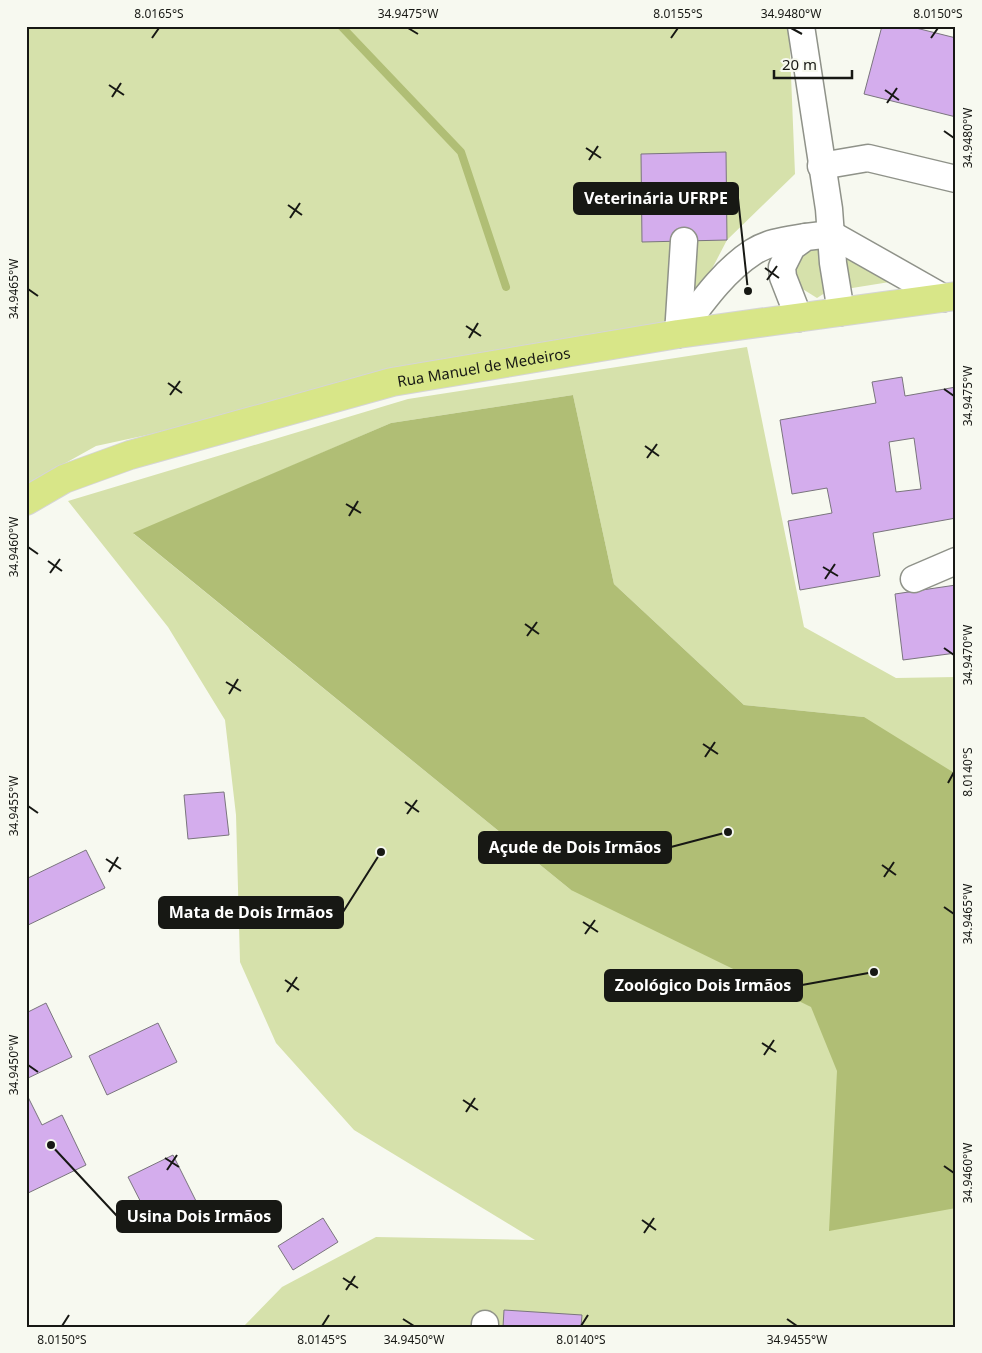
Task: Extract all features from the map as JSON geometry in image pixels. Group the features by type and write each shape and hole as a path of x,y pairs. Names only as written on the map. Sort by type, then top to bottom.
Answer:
{"main road":[{"name":"Rua Manuel de Medeiros","path":"26,501 64,479 130,455 392,382 678,334 950,297"}],"lane":[{"path":"801,26 821,166 818,236 840,312"},
{"path":"821,166 868,158 956,179"},
{"path":"800,318 783,277 782,267 792,247 818,236"},
{"path":"678,334 706,297 733,268 754,251 777,242 818,236 950,297"},
{"path":"678,334 684,241"},
{"path":"914,578 956,562"}],"shaded area":[{"path":"26,26 789,26 795,174 727,240 678,334 392,382 96,446 26,485"},
{"path":"813,245 822,254 828,291 817,298 801,288 792,267 799,249"},
{"path":"843,256 902,280 846,289"},
{"path":"747,347 804,627 896,678 956,677 956,1327 243,1327 282,1287 376,1237 535,1240 354,1130 276,1043 240,962 236,815 225,720 168,627 68,501 408,399","holes":["573,395 614,584 744,705 864,717 571,890 134,534 391,423"]},
{"path":"573,395 614,584 744,705 864,717 956,774 956,1208 829,1231 837,1071 811,1007 571,890 133,533 391,423"}],"building":[{"path":"882,26 908,26 956,38 956,117 864,94"},
{"path":"726,152 727,240 642,242 641,154"},
{"path":"902,377 905,396 956,387 956,518 873,533 880,576 800,590 788,521 832,513 827,488 792,494 780,420 876,403 872,382","holes":["914,438 921,489 896,492 889,442"]},
{"path":"956,585 956,653 903,660 895,594"},
{"path":"224,792 229,835 188,839 184,795"},
{"path":"86,850 105,888 26,926 26,879"},
{"path":"46,1003 72,1057 26,1079 26,1013"},
{"path":"158,1023 177,1062 107,1095 89,1056"},
{"path":"26,1093 42,1125 62,1115 86,1165 26,1194"},
{"path":"173,1155 197,1203 153,1226 128,1177"},
{"path":"323,1218 338,1242 293,1270 278,1246"},
{"path":"504,1310 582,1315 581,1327 503,1327"}],"waterway":[{"path":"341,26 461,152 506,287"}],"place":[{"name":"Veterinária UFRPE","path":"748,291"},
{"name":"Açude de Dois Irmãos","path":"728,832"},
{"name":"Mata de Dois Irmãos","path":"381,852"},
{"name":"Zoológico Dois Irmãos","path":"874,972"},
{"name":"Usina Dois Irmãos","path":"51,1145"}]}
